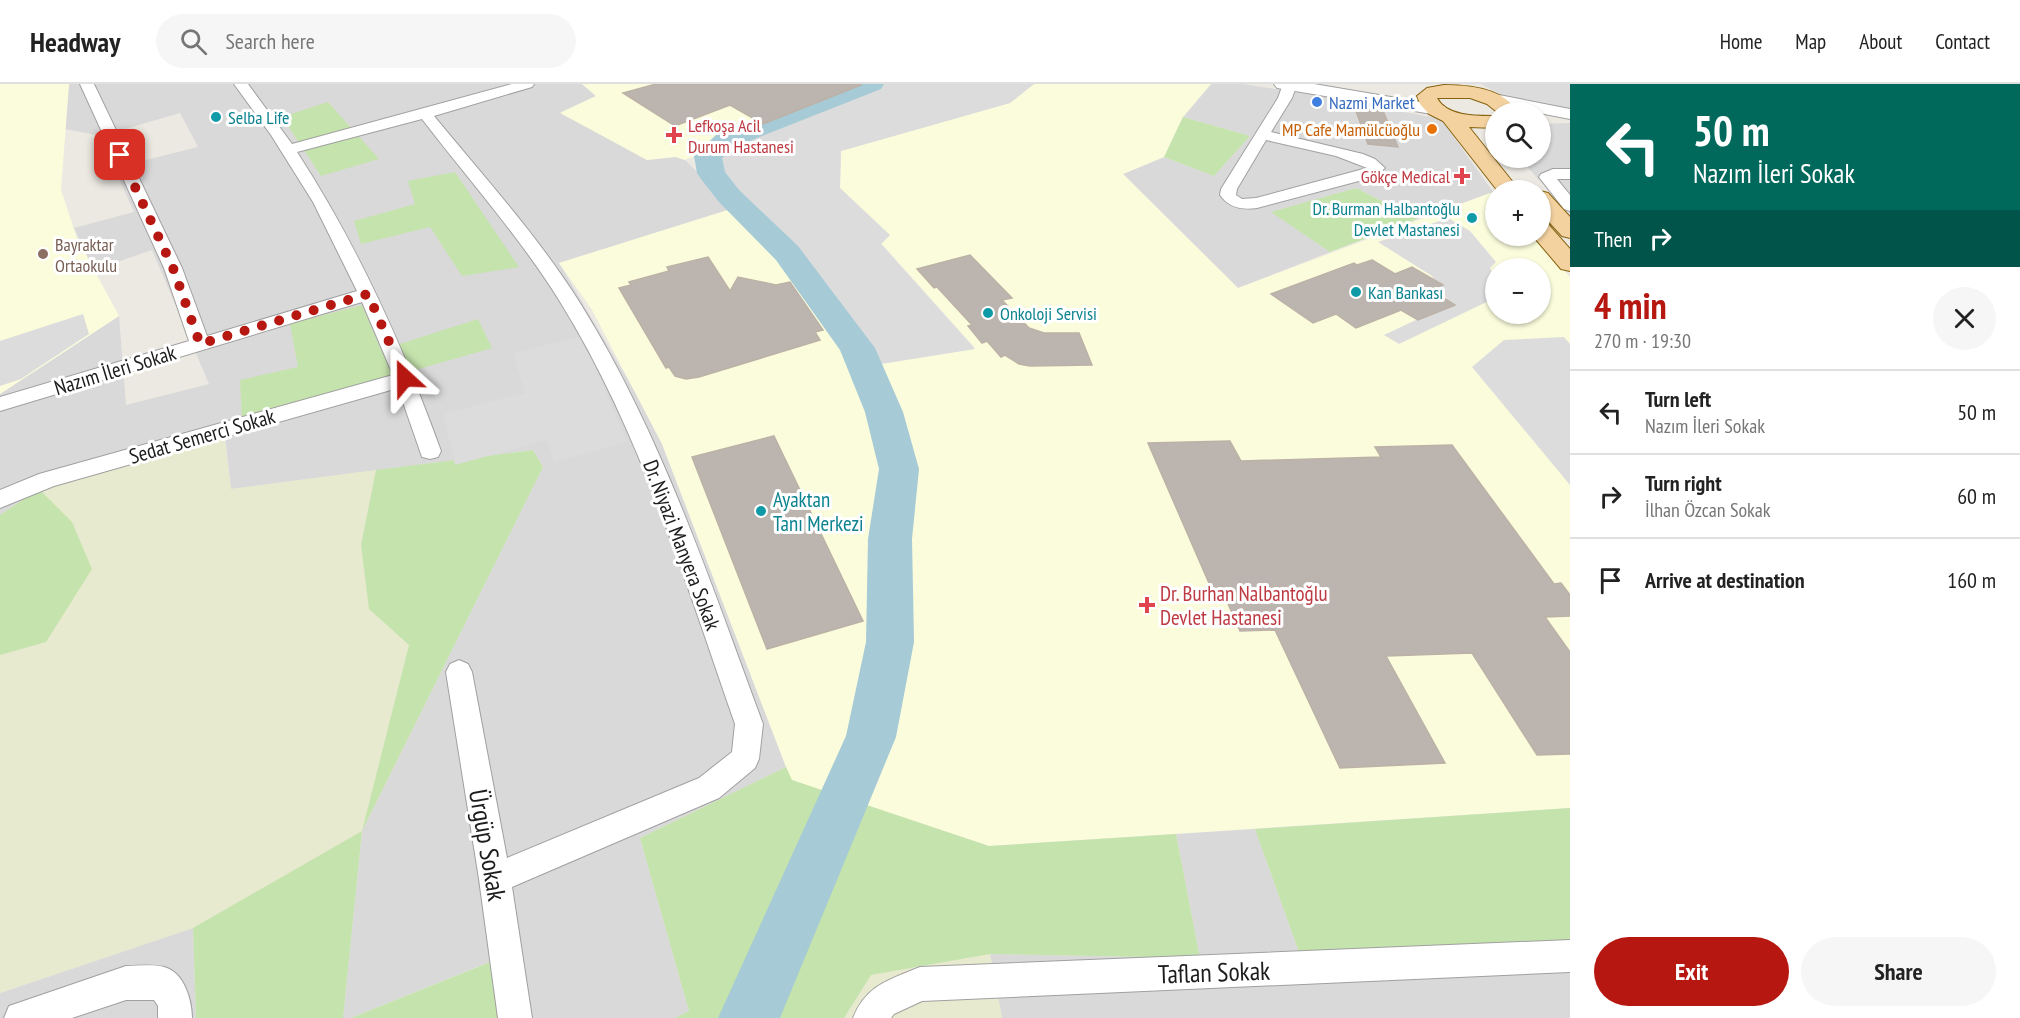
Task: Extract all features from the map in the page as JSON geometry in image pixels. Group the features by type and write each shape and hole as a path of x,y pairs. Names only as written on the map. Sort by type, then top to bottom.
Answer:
{"main road":[{"path":"1470,84 1495,102"},
{"path":"1439,98 1463,90 1493,102"},
{"path":"1439,98 1474,122 1485,122"},
{"path":"1439,98 1500,180"},
{"path":"1512,168 1524,180"},
{"path":"1551,210 1570,231"},
{"path":"1551,242 1570,264"}],"street":[{"path":"87,84 173,268 200,344"},
{"path":"241,84 321,201 368,294 405,378 430,451"},
{"path":"288,150 425,114 526,84"},
{"path":"1263,135 1358,157 1377,168 1368,174 1253,204 1239,203 1230,199 1229,189 1263,135 1288,84 1329,90 1439,98"},
{"path":"1551,113 1570,116"},
{"name":"Dr. Niyazi Manyera Sokak","path":"425,114 539,256 585,327 632,417 660,481 749,724 745,759 709,788 495,879"},
{"path":"1551,115 1570,116"},
{"path":"1570,174 1553,174 1547,177 1570,206"},
{"name":"Nazım İleri Sokak","path":"0,404 368,294"},
{"name":"Sedat Semerci Sokak","path":"0,499 47,480 405,378"},
{"name":"Ürgüp Sokak","path":"459,672 495,879 515,1018"},
{"name":"Taflan Sokak","path":"870,1018 882,1002 920,984 1570,956"},
{"path":"21,1018 126,983 163,983 175,1003 175,1018"}],"shaded area":[{"name":"Bayraktar Ortaokulu","path":"0,84 69,84 61,190 77,238 119,316 0,394"},
{"path":"69,84 582,84 596,96 561,112 647,160 676,157 685,160 734,208 559,263 637,395 662,444 786,767 640,838 689,1011 675,1018 501,1018 494,960 351,1018 343,1018 362,831 543,467 533,450 231,489 225,436 39,489 0,515 0,394 119,316 126,405 209,384 152,250 94,270 74,228 134,212 114,168 198,147 180,113 101,136 65,129"},
{"name":"Lefkoşa Acil Durum Hastanesi","path":"582,84 867,84 685,160 675,157 647,160 560,113 596,96"},
{"path":"881,84 1034,84 1010,103 841,151 840,188 890,235 881,244 975,349 875,365 792,250 720,175 715,157 744,138"},
{"name":"Dr. Burhan Nalbantoğlu Devlet Hastanesi","path":"1034,84 1211,84 1183,117 1164,157 1123,174 1238,288 1485,195 1485,246 1542,246 1570,277 1570,808 989,846 791,780 662,444 592,310 559,263 747,204 792,250 975,348 881,243 889,235 840,188 841,151 1010,103"},
{"path":"1211,84 1243,84 1441,119 1485,181 1485,195 1417,219 1356,188 1272,212 1330,252 1238,288 1123,174 1164,157 1214,176 1250,136 1183,117"},
{"path":"1481,84 1570,84 1570,109 1551,105 1551,102 1534,102 1503,96"},
{"path":"1570,123 1570,216 1551,194 1551,180 1539,180 1529,168 1551,168 1551,124"},
{"path":"1448,218 1470,231 1493,258 1485,258 1485,303 1399,344 1384,335 1450,304 1432,276 1378,242"},
{"path":"83,314 89,334 21,379 0,386 0,341"},
{"path":"582,336 627,442 554,462 547,440 455,465 443,414 525,393 513,353"},
{"path":"1564,337 1570,344 1570,485 1472,367 1504,340"},
{"path":"224,435 231,489 376,470 361,545 369,609 409,645 362,831 193,928 0,993 0,655 46,642 39,489"},
{"path":"1255,829 1300,955 1570,965 1570,1018 1002,1018 990,954 1200,958 1176,834"},
{"path":"193,928 196,1018 0,1018 0,993"},
{"path":"990,954 1002,1018 844,1018 871,975"}],"green space":[{"path":"328,102 379,159 321,176 282,117"},
{"path":"1183,117 1250,136 1214,176 1164,157"},
{"path":"455,172 519,267 462,276 430,227 361,244 354,221 415,204 408,181"},
{"path":"1356,188 1417,219 1330,252 1271,212"},
{"path":"362,305 381,350 478,319 492,348 242,420 240,380 298,367 290,324"},
{"path":"533,450 543,467 362,831 409,645 369,609 361,545 376,470"},
{"path":"39,489 72,522 92,569 46,642 0,655 0,515"},
{"path":"786,767 792,780 989,846 1176,834 1200,958 990,954 871,975 844,1018 675,1018 689,1011 640,838"},
{"path":"1570,808 1570,965 1300,955 1255,829"},
{"path":"362,831 343,1018 196,1018 193,928"},
{"path":"495,960 501,1018 351,1018"}],"building":[{"name":"Lefkoşa Acil Durum Hastanesi","path":"656,84 861,85 763,124 730,105 675,126 623,93"},
{"path":"1355,108 1383,111 1398,147 1368,144"},
{"name":"Onkoloji Servisi","path":"970,255 1012,298 1002,300 1029,328 1044,333 1079,333 1092,365 1030,366 1019,364 1005,355 1001,357 987,341 982,343 968,326 972,325 917,269"},
{"path":"708,257 730,291 738,277 776,285 790,282 823,330 815,332 820,340 699,377 686,379 675,376 669,367 666,368 619,288 631,285 629,282 669,271 667,267"},
{"name":"Kan Bankası","path":"1372,260 1395,274 1412,267 1443,285 1431,290 1455,305 1418,320 1401,310 1356,328 1336,314 1313,323 1271,294 1354,263 1357,265"},
{"name":"Ayaktan Tanı Merkezi","path":"774,436 863,621 767,649 692,457"},
{"path":"1230,441 1241,461 1381,457 1375,447 1452,445 1554,584 1561,583 1570,595 1570,616 1545,617 1570,652 1570,754 1537,755 1472,653 1386,656 1445,763 1340,768 1275,630 1240,631 1222,590 1212,590 1148,443"}],"waterway":[{"path":"749,1018 871,737 890,642 890,539 899,469 884,412 857,348 787,253 729,196 711,173 708,156 727,140 872,84"}],"place":[{"name":"Nazmi Market","path":"1317,102"},
{"name":"Selba Life","path":"216,117"},
{"name":"MP Cafe Mamülcüoğlu","path":"1432,129"},
{"name":"Lefkoşa Acil Durum Hastanesi","path":"674,135"},
{"name":"Gökçe Medical","path":"1462,176"},
{"name":"Dr. Burman Halbantoğlu Devlet Mastanesi","path":"1472,218"},
{"name":"Bayraktar Ortaokulu","path":"43,254"},
{"name":"Kan Bankası","path":"1356,292"},
{"name":"Onkoloji Servisi","path":"988,313"},
{"name":"Ayaktan Tanı Merkezi","path":"761,511"},
{"name":"Dr. Burhan Nalbantoğlu Devlet Hastanesi","path":"1147,605"}],"route":[{"path":"120,155 173,268 200,344 368,294 405,378"}]}
